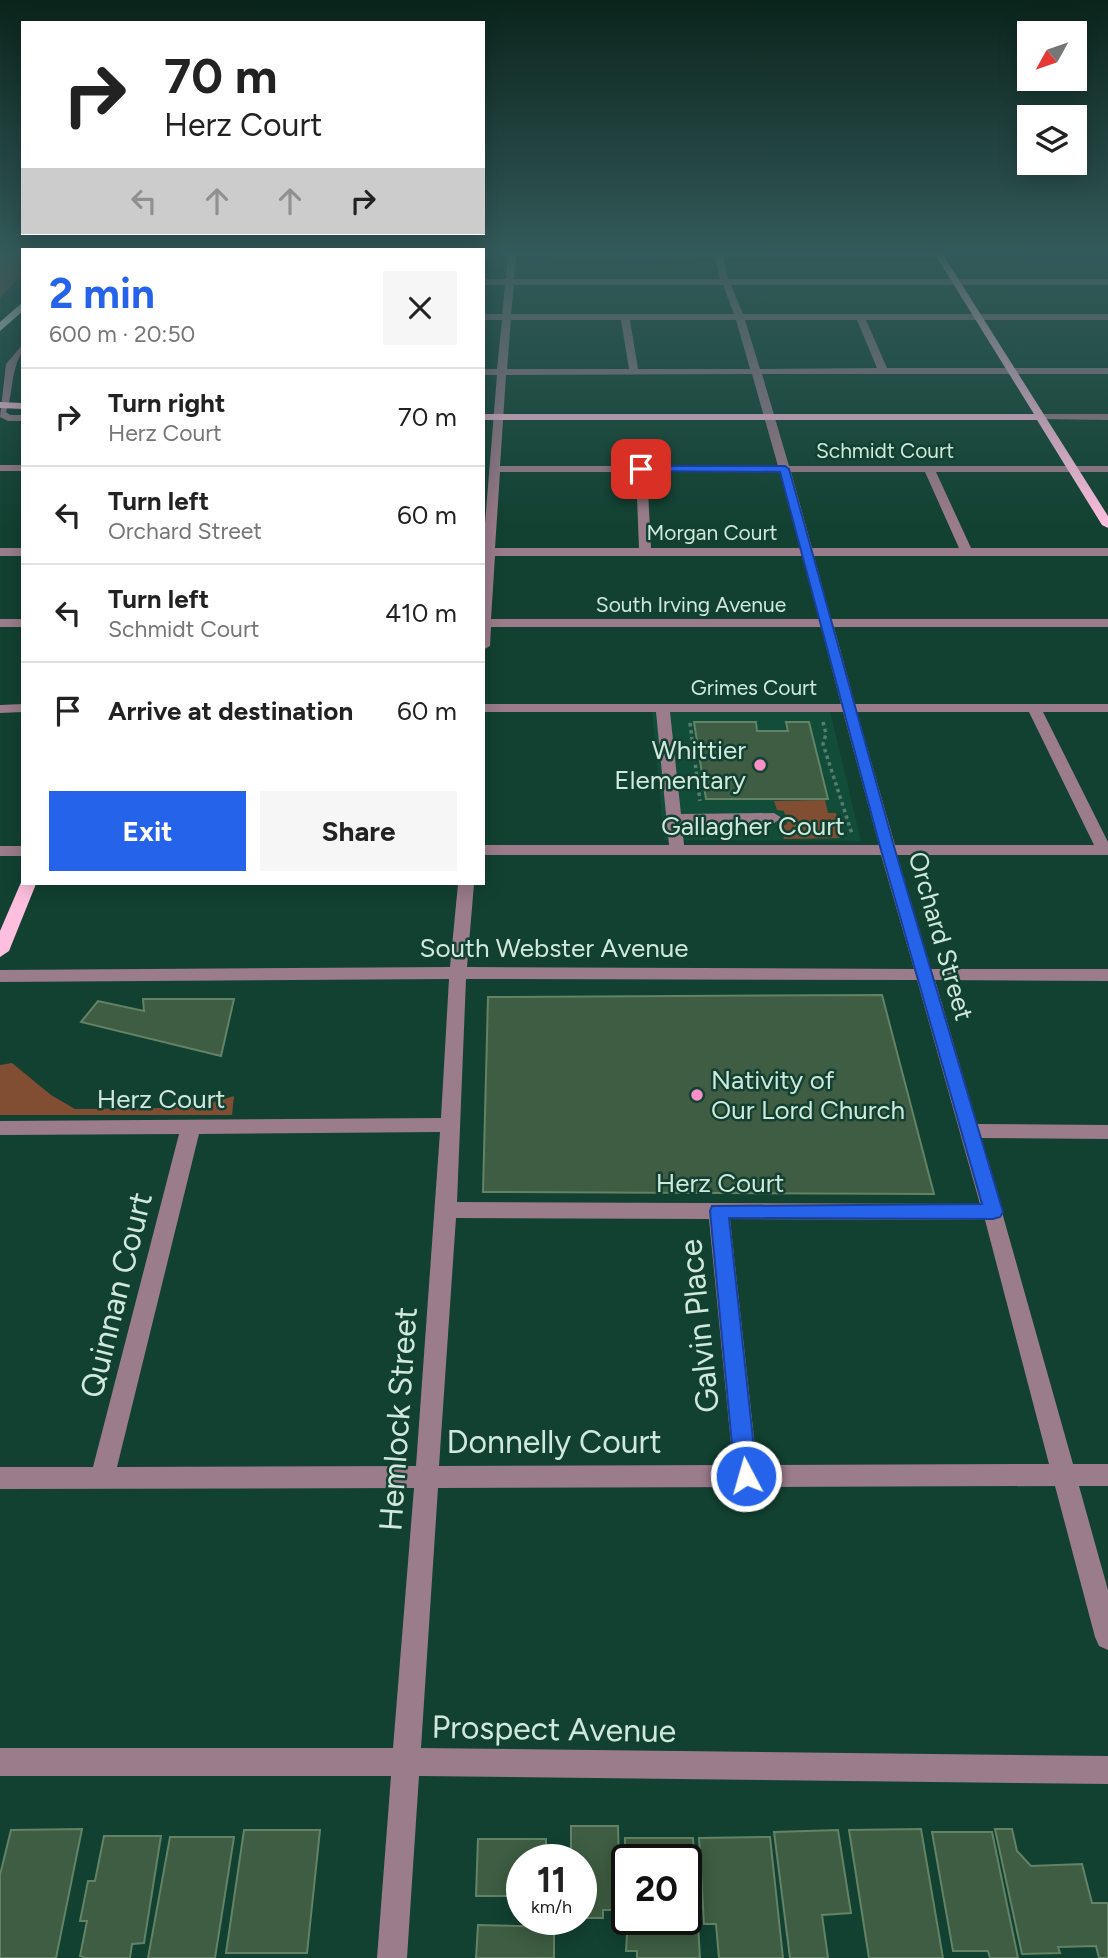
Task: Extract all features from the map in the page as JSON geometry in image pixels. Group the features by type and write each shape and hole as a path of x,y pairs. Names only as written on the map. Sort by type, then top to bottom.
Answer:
{"main road":[{"path":"995,344 1108,525"},
{"path":"1,405 21,406"},
{"path":"485,417 1041,417"},
{"path":"0,951 28,885"}],"street":[{"path":"485,599 504,344"},
{"path":"630,344 634,371"},
{"name":"Orchard Street","path":"749,344 888,850 993,1212 1108,1637"},
{"path":"872,344 883,371"},
{"path":"21,349 13,359 17,371 1,405 3,416 21,418"},
{"path":"485,372 1108,371"},
{"path":"1041,417 1108,417"},
{"path":"0,468 21,468"},
{"name":"Schmidt Court","path":"495,469 1108,468"},
{"path":"641,469 645,551"},
{"path":"929,469 967,552"},
{"path":"0,552 19,551"},
{"name":"Morgan Court","path":"487,552 1108,552"},
{"path":"0,623 21,623"},
{"name":"South Irving Avenue","path":"485,623 1108,623"},
{"name":"Grimes Court","path":"485,708 1108,708"},
{"path":"663,708 677,851"},
{"path":"1034,708 1106,850"},
{"path":"0,709 21,709"},
{"path":"674,819 774,818"},
{"name":"Gallagher Court","path":"485,850 1106,850"},
{"path":"0,851 21,851"},
{"name":"Hemlock Street","path":"392,1958 446,1210 458,973 466,885"},
{"name":"South Webster Avenue","path":"0,976 458,973 1108,975"},
{"name":"Herz Court","path":"0,1128 449,1125"},
{"name":"Quinnan Court","path":"102,1478 191,1127"},
{"path":"969,1131 1108,1132"},
{"name":"Herz Court","path":"446,1210 993,1212"},
{"name":"Galvin Place","path":"719,1211 746,1476"},
{"name":"Donnelly Court","path":"0,1478 1108,1475"},
{"name":"Prospect Avenue","path":"0,1762 407,1762 1108,1770"}],"path":[{"path":"822,715 825,734 823,744 850,833 856,836 856,850"},
{"path":"690,722 701,818"}],"shaded area":[{"path":"652,710 830,711 861,841 664,840"},
{"path":"825,800 828,813 836,813 840,838 784,839 781,827 787,824 784,811 777,810 774,801"},
{"path":"12,1063 51,1095 75,1109 160,1108 211,1103 234,1096 232,1115 0,1115 0,1065"}],"building":[{"name":"Whittier Elementary","path":"694,722 756,722 757,731 788,731 786,722 809,722 828,799 706,799"},
{"name":"Nativity of Our Lord Church","path":"882,995 934,1194 483,1192 488,997"},
{"path":"143,999 234,999 221,1056 81,1022 98,1001 144,1011"},
{"path":"571,1826 618,1826 618,1844 611,1844 611,1910 603,1910 603,1918 597,1918 597,1844 571,1844"},
{"path":"82,1829 56,1958 0,1958 0,1875 11,1830"},
{"path":"921,1829 943,1958 869,1958 849,1830"},
{"path":"995,1829 1012,1829 1017,1851 1031,1866 1082,1864 1092,1903 1108,1903 1108,1958 1099,1958 1096,1946 1058,1947 1060,1953 1022,1954"},
{"path":"244,1830 320,1830 307,1953 226,1953"},
{"path":"838,1830 851,1913 822,1915 828,1958 790,1958 774,1832"},
{"path":"932,1832 992,1832 1018,1958 990,1958 988,1951 953,1951"},
{"path":"104,1836 161,1836 144,1943 132,1944 130,1958 80,1956 87,1921 80,1921 88,1881 95,1881"},
{"path":"170,1837 234,1837 215,1958 148,1958"},
{"path":"770,1837 783,1958 719,1958 716,1924 704,1924 702,1844 699,1844 699,1838"},
{"path":"625,1838 693,1838 693,1844 625,1844"},
{"path":"478,1839 546,1839 546,1844 506,1844 506,1896 476,1896"},
{"path":"478,1925 506,1926 506,1935 554,1935 554,1958 476,1958"},
{"path":"627,1935 699,1935 700,1958 637,1958 637,1951 626,1951"}],"place":[{"name":"Whittier Elementary","path":"760,765"},
{"name":"Nativity of Our Lord Church","path":"697,1095"}],"route":[{"path":"641,469 785,469 888,850 993,1212 719,1211 746,1476"}]}
